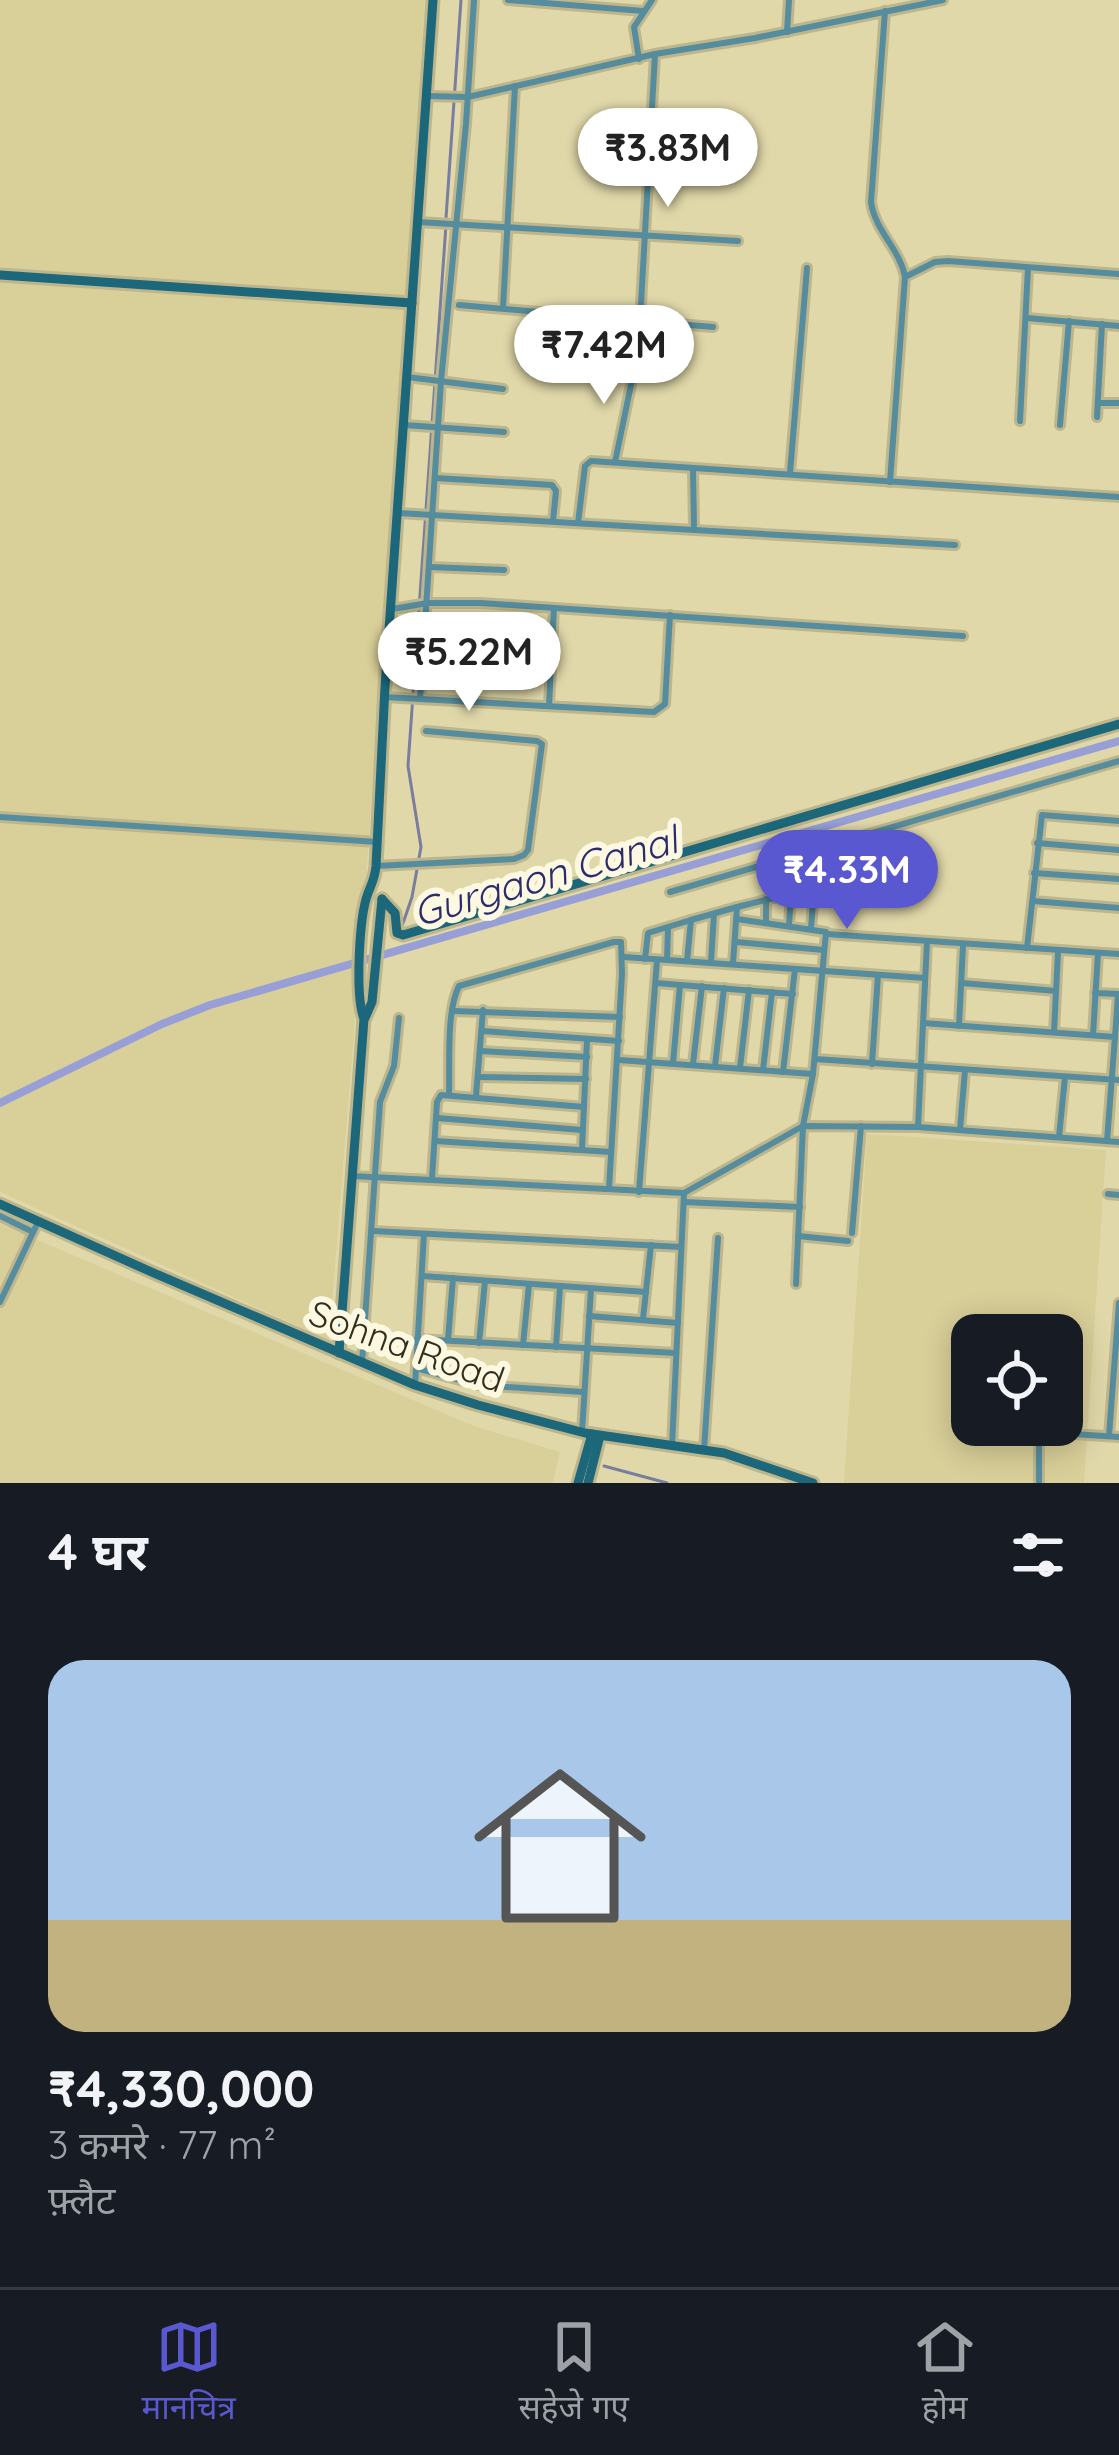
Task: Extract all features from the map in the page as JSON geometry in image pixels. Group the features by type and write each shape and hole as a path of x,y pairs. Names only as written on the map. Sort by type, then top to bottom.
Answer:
{"street":[{"path":"339,1354 364,1019 358,975 376,866 433,0"},
{"path":"414,699 429,567 437,381 456,225 460,97 474,0"},
{"path":"508,0 643,11"},
{"path":"639,59 634,28 652,0"},
{"path":"787,32 790,0"},
{"path":"428,96 460,97 655,54 943,0"},
{"path":"885,11 872,202 877,224 905,277 890,482"},
{"path":"615,462 640,322 655,54"},
{"path":"502,308 515,86"},
{"path":"418,222 738,241"},
{"path":"905,277 948,261 1119,274"},
{"path":"790,473 807,268"},
{"path":"1020,421 1028,268"},
{"path":"0,275 412,303"},
{"path":"459,305 713,327"},
{"path":"588,372 592,318"},
{"path":"1027,318 1119,326"},
{"path":"1060,424 1069,321"},
{"path":"1097,417 1102,324"},
{"path":"407,377 502,388"},
{"path":"1098,403 1119,404"},
{"path":"404,425 504,432"},
{"path":"578,523 586,463 1119,497"},
{"path":"693,469 694,530"},
{"path":"435,478 552,485 556,491 553,521"},
{"path":"398,513 955,545"},
{"path":"429,567 504,570"},
{"path":"390,610 481,603 963,636"},
{"path":"549,707 554,608"},
{"path":"384,698 659,711 665,704 670,615"},
{"path":"374,884 395,913 400,935 1119,724"},
{"path":"376,866 514,859 524,855 530,843 542,744 426,731"},
{"path":"670,892 1119,761"},
{"path":"1027,948 1042,814 1119,821"},
{"path":"0,817 377,842"},
{"path":"1037,843 1119,850"},
{"path":"1034,873 1119,879"},
{"path":"645,959 648,933 808,889 813,890 811,928"},
{"path":"789,926 791,893"},
{"path":"364,1019 372,1003 382,899"},
{"path":"766,899 766,922"},
{"path":"1031,901 1119,908"},
{"path":"733,963 736,908"},
{"path":"711,962 714,914"},
{"path":"737,919 824,930 826,934 1119,954"},
{"path":"687,961 691,920"},
{"path":"667,960 668,927"},
{"path":"796,1284 803,1126 813,1074 826,934"},
{"path":"449,1095 456,989 614,941 623,943 609,1189"},
{"path":"918,1127 927,941"},
{"path":"736,942 824,950"},
{"path":"959,1026 963,945"},
{"path":"1054,1032 1058,950"},
{"path":"1093,1035 1098,953"},
{"path":"623,957 925,978"},
{"path":"639,1192 657,960"},
{"path":"783,1072 795,968"},
{"path":"872,1064 878,975"},
{"path":"656,983 793,994"},
{"path":"962,983 1056,991"},
{"path":"673,1063 680,985"},
{"path":"693,1064 702,986"},
{"path":"715,1066 724,988"},
{"path":"740,1068 749,990"},
{"path":"763,1070 772,992"},
{"path":"1095,993 1118,994 1116,1080 1107,1141"},
{"path":"476,1097 483,1010"},
{"path":"453,1011 620,1017"},
{"path":"362,1364 380,1102 394,1066 399,1018"},
{"path":"923,1023 1115,1036"},
{"path":"482,1031 619,1040"},
{"path":"582,1149 587,1040"},
{"path":"481,1051 587,1058"},
{"path":"814,1059 1116,1080"},
{"path":"618,1060 813,1074"},
{"path":"960,1130 965,1070"},
{"path":"478,1077 586,1078"},
{"path":"1059,1137 1065,1077"},
{"path":"432,1178 441,1095 584,1107"},
{"path":"437,1118 582,1130"},
{"path":"684,1197 803,1126 918,1127 1119,1142"},
{"path":"798,1236 850,1237 860,1126"},
{"path":"435,1141 611,1152"},
{"path":"352,1176 609,1189 800,1208"},
{"path":"1108,1194 1119,1195"},
{"path":"672,1446 684,1197"},
{"name":"Sohna Road","path":"0,1204 35,1227 415,1385 592,1434 724,1453 806,1482"},
{"path":"0,1216 35,1227 0,1302"},
{"path":"373,1231 681,1246"},
{"path":"415,1385 424,1234"},
{"path":"704,1450 718,1238"},
{"path":"643,1321 651,1245"},
{"path":"422,1276 646,1292"},
{"path":"448,1341 453,1278"},
{"path":"479,1343 485,1280"},
{"path":"523,1346 529,1284"},
{"path":"556,1347 560,1287"},
{"path":"588,1483 592,1434 583,1392 591,1289"},
{"path":"1109,1436 1119,1303"},
{"path":"589,1316 678,1323"},
{"path":"417,1339 676,1353"},
{"path":"416,1368 482,1386 583,1392"},
{"path":"1039,1483 1039,1443 1044,1437 1119,1437"},
{"path":"578,1483 591,1455"}],"shaded area":[{"path":"0,0 425,0 365,898 329,1340 0,1192"},
{"path":"867,1134 1106,1150 1084,1483 844,1483"},
{"path":"0,1224 474,1426 560,1452 553,1483 0,1483"}],"waterway":[{"path":"446,218 461,0"},
{"path":"401,929 421,847 408,766 446,225"},
{"name":"Gurgaon Canal","path":"0,1103 210,1005 1119,741"},
{"path":"604,1466 667,1483"}]}
